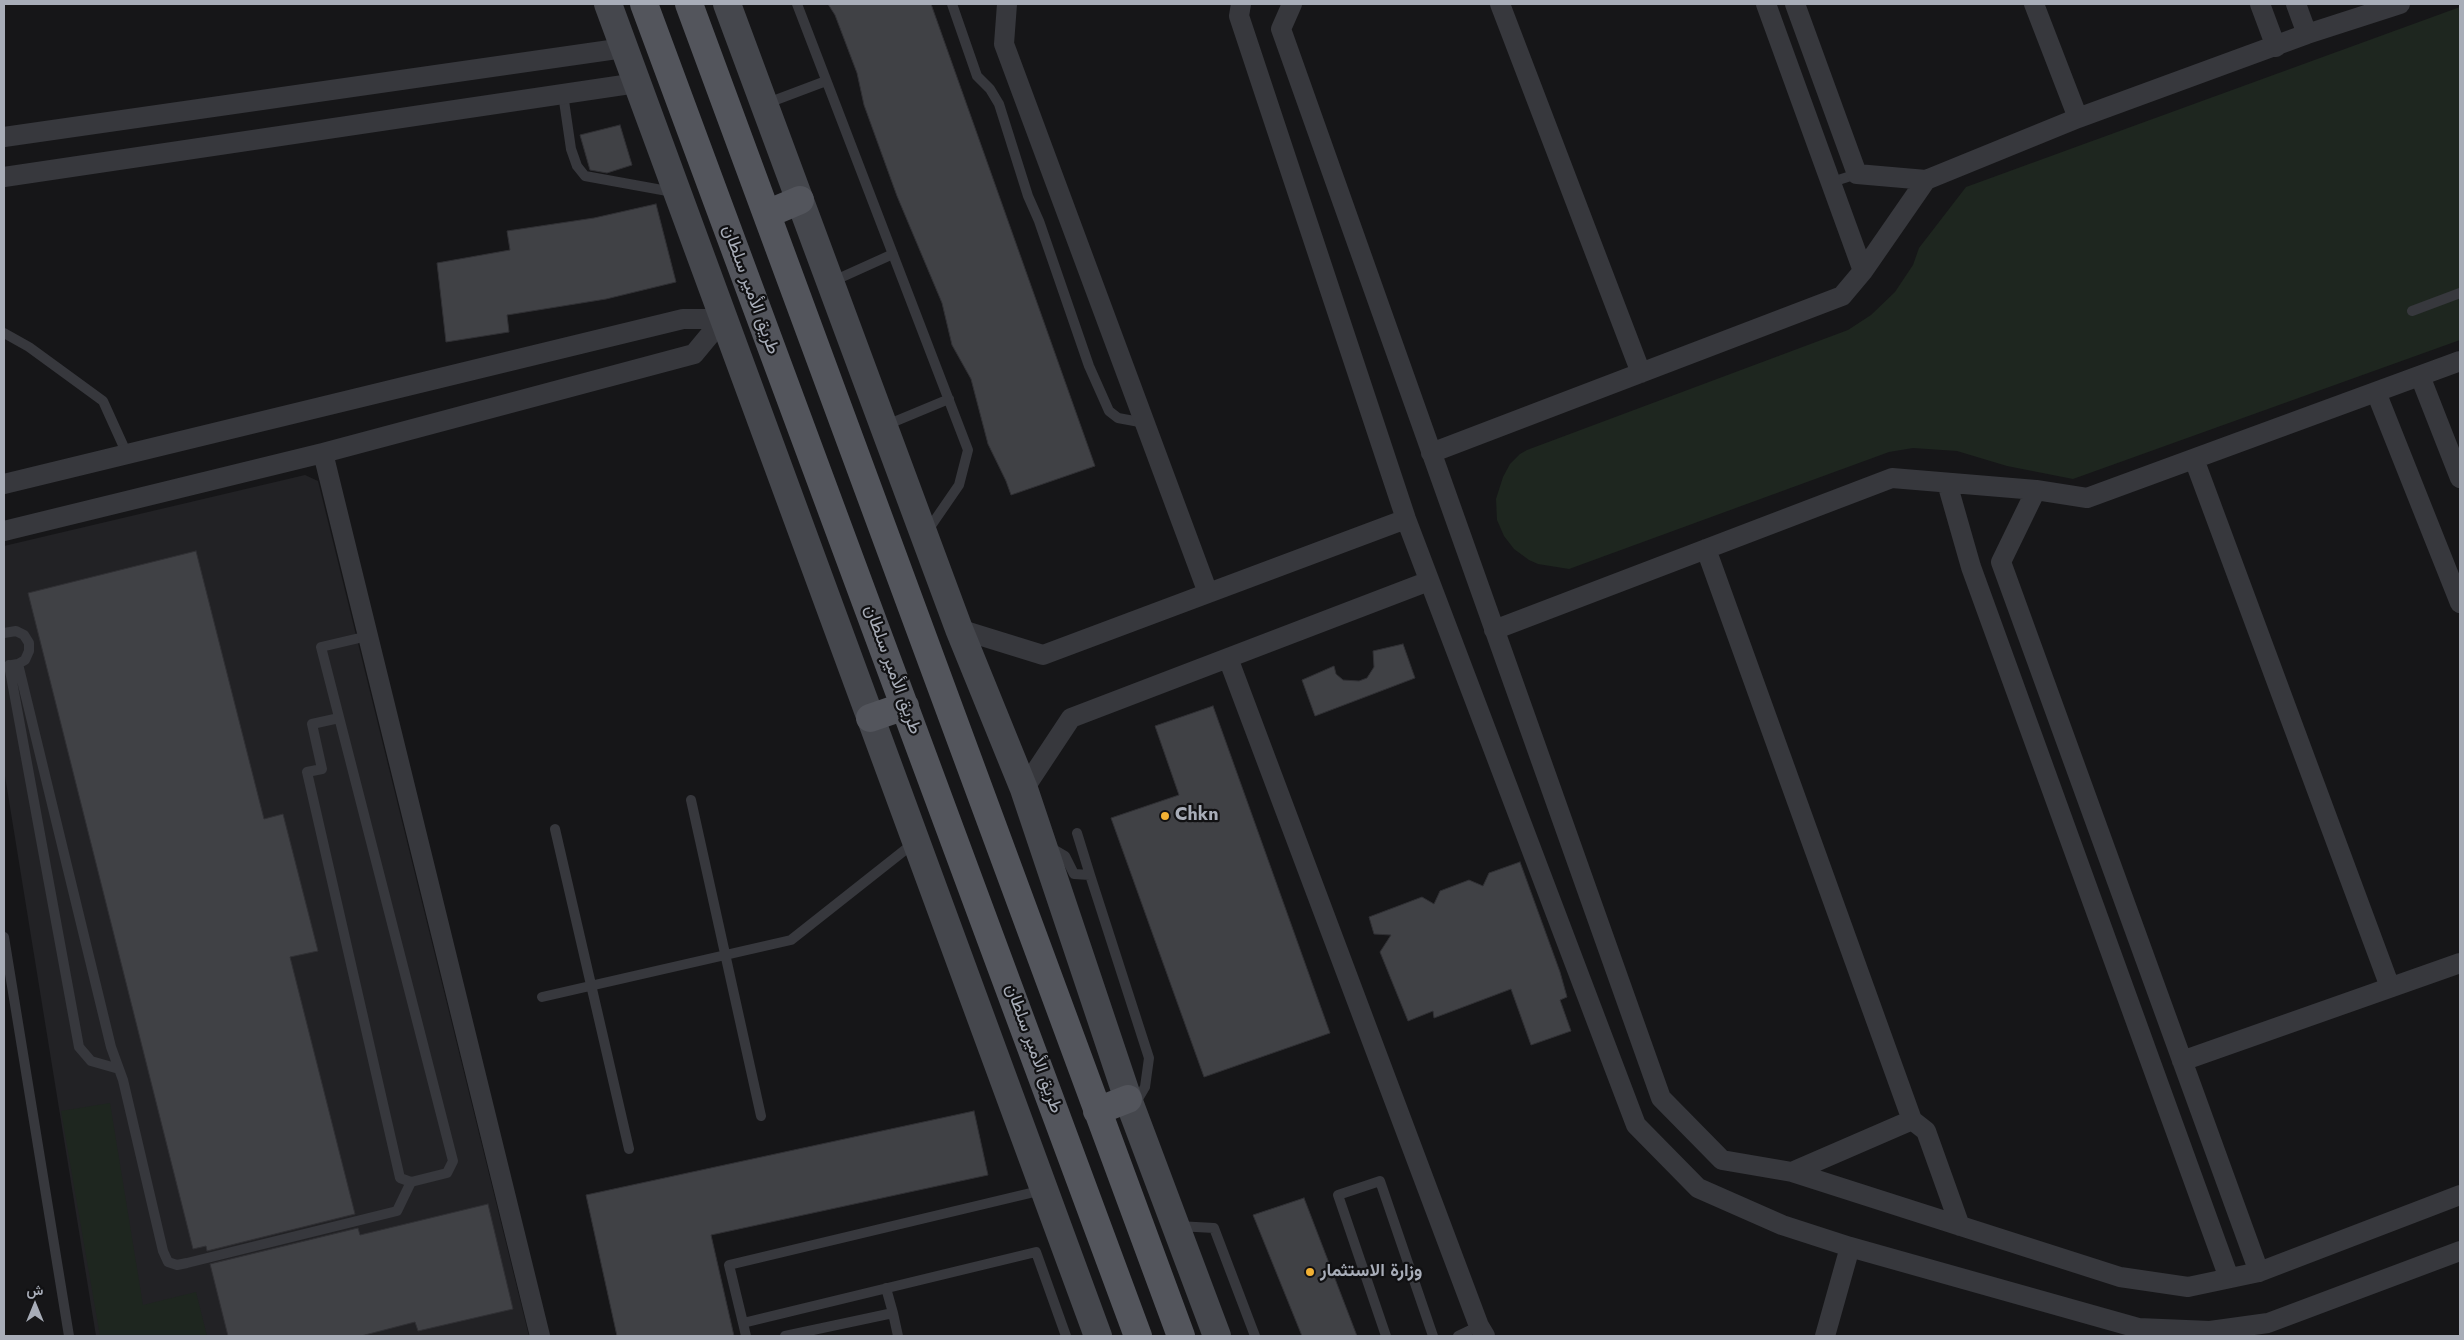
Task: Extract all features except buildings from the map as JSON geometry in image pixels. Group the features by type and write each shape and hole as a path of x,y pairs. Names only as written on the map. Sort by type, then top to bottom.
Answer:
{"main road":[{"path":"608,4 1098,1336"},
{"name":"طريق الأمير سلطان","path":"644,4 1138,1336"},
{"path":"689,4 1181,1336"},
{"path":"727,4 959,629 1024,789 1130,1104 1217,1336"},
{"path":"767,214 800,200"},
{"path":"870,718 905,706"},
{"path":"1098,1111 1130,1104"}],"street":[{"path":"1007,4 1004,44 1208,593"},
{"path":"1292,4 1281,28 1662,1098 1722,1160 1792,1172 2120,1277 2188,1287 2259,1272 2460,1194"},
{"path":"1500,4 1641,373"},
{"path":"1766,4 1863,271"},
{"path":"1795,4 1857,174 1926,180 2078,118 2276,47 2307,34 2400,4"},
{"path":"2034,4 2078,118"},
{"path":"2260,4 2276,47"},
{"path":"2296,4 2307,34"},
{"path":"1235,8 1406,519 1636,1125 1698,1188 1782,1225 1850,1247 2138,1328 2270,1330 2460,1251"},
{"path":"4,137 624,48"},
{"path":"4,176 636,83"},
{"path":"1432,454 1842,296 1863,271 1926,180"},
{"path":"4,484 683,319 723,319"},
{"path":"4,531 323,452 694,354 723,319"},
{"path":"1494,630 1892,478 2036,490 2087,498 2460,361"},
{"path":"2420,376 2460,478"},
{"path":"2376,392 2460,603"},
{"path":"323,452 540,1336"},
{"path":"2194,459 2390,988"},
{"path":"1947,482 1971,567 2229,1278"},
{"path":"2036,490 2001,562 2259,1272"},
{"path":"959,629 1044,655 1406,519"},
{"path":"1706,549 1912,1120 1926,1131 1960,1226"},
{"path":"1971,567 2001,562"},
{"path":"1024,789 1071,718 1429,581"},
{"path":"1228,658 1482,1331"},
{"path":"2182,1061 2460,963"},
{"path":"1792,1172 1912,1120"},
{"path":"1825,1336 1850,1247"}],"lane":[{"path":"797,4 968,450 959,485 924,536"},
{"path":"952,4 977,76 990,89 1000,104 1028,196 1039,221 1089,366 1109,411 1118,418 1145,422"},
{"path":"764,105 826,81"},
{"path":"563,94 571,149 577,166 585,176 677,193"},
{"path":"1832,182 1857,174"},
{"path":"830,283 893,254"},
{"path":"2412,311 2460,293"},
{"path":"4,333 29,347 103,401 127,454"},
{"path":"883,426 949,399"},
{"path":"4,634 16,631 24,635 29,643 29,652 25,660 10,664"},
{"path":"339,718 312,724 322,769 307,772 400,1178 411,1182 447,1172 453,1161 321,647 368,636"},
{"path":"10,664 111,1047 119,1069 163,1251 168,1262 177,1265 187,1264 396,1211 411,1182"},
{"path":"10,664 79,1047 91,1061 119,1069"},
{"path":"691,800 761,1116"},
{"path":"554,829 629,1149"},
{"path":"1077,833 1149,1058 1145,1087 1130,1104"},
{"path":"542,997 792,940 916,841"},
{"path":"1042,842 1065,856 1074,874 1090,875"},
{"path":"4,937 69,1336"},
{"path":"1386,1336 1338,1195 1380,1181 1434,1336"},
{"path":"746,1336 729,1265 1044,1190"},
{"path":"1176,1226 1214,1228 1255,1336"},
{"path":"743,1323 1036,1252 1066,1336"},
{"path":"886,1288 898,1336"},
{"path":"785,1336 893,1313"},
{"path":"1458,1336 1482,1331"}],"shaded area":[{"path":"2460,7 2460,340 2073,479 2007,466 1957,451 1913,448 1889,452 1569,569 1538,564 1529,560 1514,549 1504,536 1497,520 1496,499 1503,477 1510,464 1520,454 1848,330 1871,315 1895,292 1913,265 1919,248 1966,187"},
{"path":"305,475 318,481 529,1336 96,1336 4,770 4,546"},
{"path":"110,1103 143,1305 196,1292 207,1336 100,1336 61,1111"}],"place":[{"name":"Chkn","path":"1165,816"},
{"name":"وزارة الاستثمار","path":"1310,1272"}]}
